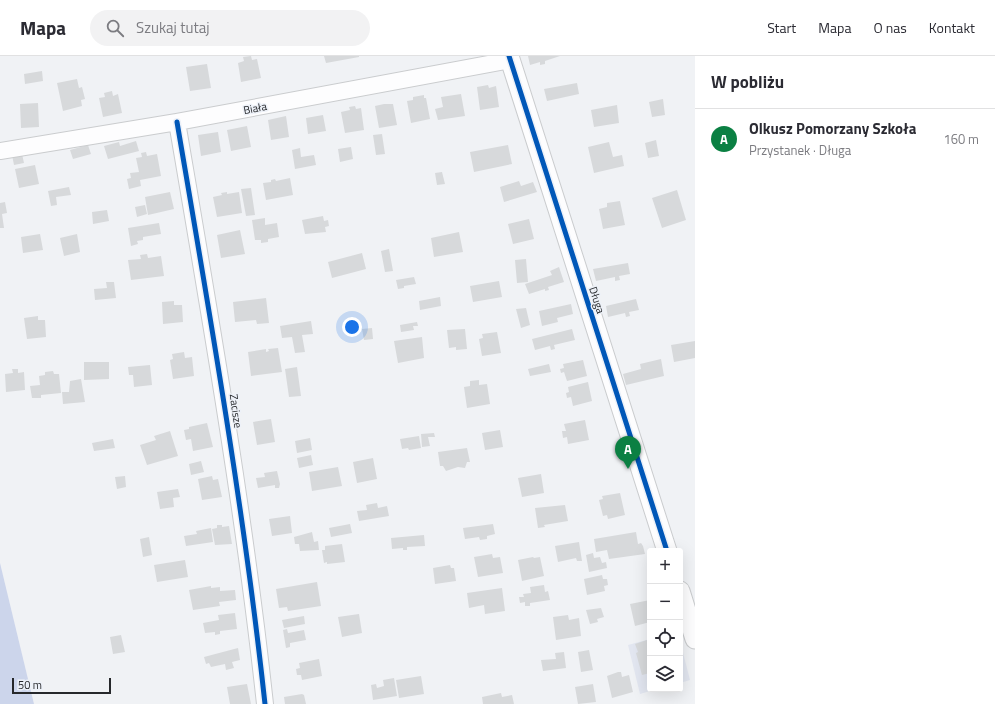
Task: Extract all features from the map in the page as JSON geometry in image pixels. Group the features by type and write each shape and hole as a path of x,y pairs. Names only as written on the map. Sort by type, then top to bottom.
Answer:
{"street":[{"name":"Biała","path":"0,151 177,122 509,58"},
{"name":"Długa","path":"509,58 666,548"},
{"name":"Zacisze","path":"177,122 222,385 256,622 265,704"},
{"path":"683,601 695,639"}],"shaded area":[{"path":"0,563 34,704 0,704"},
{"path":"647,640 647,692 640,694 628,645"},
{"path":"683,653 690,680 683,682"}],"building":[{"path":"251,56 252,60 257,59 261,78 241,82 238,63 244,61 243,57"},
{"path":"324,56 359,56 359,57 326,63"},
{"path":"528,56 560,56 545,61 545,64 540,65 540,62 530,65"},
{"path":"207,64 211,88 190,91 186,67"},
{"path":"42,71 43,81 25,84 24,74"},
{"path":"77,79 79,88 82,87 85,99 81,100 82,106 63,111 57,83"},
{"path":"577,83 579,94 547,101 544,89"},
{"path":"488,85 489,88 496,86 499,107 480,110 477,87"},
{"path":"112,91 113,96 118,94 122,113 103,117 99,98 105,97 104,93"},
{"path":"461,94 465,116 438,120 435,109 443,107 441,97"},
{"path":"424,95 424,98 426,98 430,119 411,123 407,101 413,100 413,97"},
{"path":"663,99 665,115 652,117 649,102"},
{"path":"38,103 39,127 21,128 20,104"},
{"path":"393,104 397,125 379,128 375,106"},
{"path":"617,105 619,123 594,127 591,110"},
{"path":"355,106 356,109 361,108 364,130 345,133 341,112 350,110 349,107"},
{"path":"323,115 326,131 308,134 306,118"},
{"path":"286,116 289,137 271,140 268,120"},
{"path":"247,126 251,147 231,151 227,130"},
{"path":"218,132 221,152 201,156 198,135"},
{"path":"382,134 385,154 376,155 373,135"},
{"path":"656,140 659,156 648,158 645,143"},
{"path":"136,141 139,151 108,159 104,146 119,142 120,146"},
{"path":"609,142 613,157 622,155 624,166 594,173 588,147"},
{"path":"88,145 91,154 73,159 70,150"},
{"path":"508,145 512,164 474,172 470,152"},
{"path":"351,147 353,159 340,162 338,149"},
{"path":"300,148 301,157 314,155 316,165 295,169 292,150"},
{"path":"146,152 147,156 157,154 161,176 140,180 141,186 129,189 127,179 131,178 130,173 139,172 136,158 142,157 141,153"},
{"path":"22,154 24,163 14,165 12,155"},
{"path":"35,165 39,184 19,188 15,169"},
{"path":"442,172 445,184 437,185 435,173"},
{"path":"290,178 293,195 266,200 263,183 271,182 271,180 275,179 276,181"},
{"path":"519,181 521,186 533,182 537,192 504,202 500,187"},
{"path":"69,187 71,195 56,197 57,205 51,206 48,191"},
{"path":"251,188 255,215 246,216 241,189"},
{"path":"677,190 686,220 662,228 652,198"},
{"path":"170,192 174,209 148,215 145,197"},
{"path":"227,192 227,194 239,192 242,213 217,217 213,197"},
{"path":"620,201 625,225 603,229 599,209 607,207 607,203"},
{"path":"5,202 7,213 2,214 4,228 0,228 0,203"},
{"path":"145,205 147,214 137,217 135,207"},
{"path":"107,210 109,221 93,224 92,212"},
{"path":"323,216 324,221 328,220 329,226 325,227 326,232 305,234 302,220"},
{"path":"265,218 265,225 277,223 279,237 268,239 268,242 261,243 261,240 255,240 252,220"},
{"path":"529,219 534,239 513,244 508,224"},
{"path":"159,223 161,234 143,237 143,240 137,241 138,244 131,246 128,228"},
{"path":"240,230 245,254 221,258 217,235"},
{"path":"459,232 463,252 434,257 431,238"},
{"path":"40,234 43,250 23,253 21,237"},
{"path":"77,234 80,252 64,256 60,238"},
{"path":"389,249 393,271 385,272 381,251"},
{"path":"362,253 366,269 332,278 328,262"},
{"path":"147,254 148,258 161,256 164,276 131,280 128,260 141,259 140,255"},
{"path":"526,259 528,282 517,283 515,260"},
{"path":"628,263 630,274 619,276 620,280 615,281 615,277 596,281 593,269"},
{"path":"559,267 564,282 548,287 549,290 545,291 545,289 529,294 525,284 552,275 550,271"},
{"path":"414,277 416,284 404,286 404,288 398,289 396,280"},
{"path":"499,281 502,297 473,302 470,286"},
{"path":"106,282 114,282 116,298 95,300 94,289 107,288"},
{"path":"440,297 441,306 420,310 419,301"},
{"path":"266,298 269,323 257,324 256,320 235,322 233,302"},
{"path":"636,299 639,310 629,312 630,316 626,317 625,313 608,317 606,306"},
{"path":"174,301 174,305 182,305 183,322 163,324 162,302"},
{"path":"571,304 573,314 557,318 558,322 542,326 539,311"},
{"path":"526,308 530,325 521,328 516,309"},
{"path":"38,316 38,320 45,320 46,337 27,339 24,318"},
{"path":"311,321 313,334 302,335 305,352 295,353 292,337 282,338 280,326"},
{"path":"417,322 418,326 413,326 414,330 401,332 400,325"},
{"path":"372,328 373,339 364,340 362,329"},
{"path":"465,329 467,349 456,350 456,347 449,348 447,330"},
{"path":"572,329 575,340 554,345 555,349 551,350 550,346 535,350 532,339"},
{"path":"497,332 501,353 482,356 479,339 483,338 482,334"},
{"path":"422,337 424,358 398,363 394,341"},
{"path":"695,341 695,358 674,362 671,345"},
{"path":"278,348 282,372 251,376 248,352 266,349 266,352 269,351 268,349"},
{"path":"184,352 185,358 192,357 194,376 173,379 170,360 173,359 172,354"},
{"path":"661,359 664,376 626,385 623,374 641,369 640,364"},
{"path":"583,360 587,376 567,381 564,372 561,373 560,369 564,368 563,364"},
{"path":"84,362 109,362 109,379 84,380"},
{"path":"549,364 551,372 530,376 528,369"},
{"path":"150,365 152,385 134,387 133,375 129,375 128,367"},
{"path":"297,367 301,396 289,397 285,369"},
{"path":"12,369 18,369 18,373 24,372 25,390 6,392 5,374 13,373"},
{"path":"53,371 54,374 59,374 61,393 41,395 41,398 32,398 30,386 40,385 39,376 45,375 45,372"},
{"path":"81,379 85,402 63,404 62,392 69,392 70,381"},
{"path":"479,380 479,385 487,384 490,404 467,408 464,387 470,386 470,381"},
{"path":"588,382 592,401 573,406 571,397 567,398 566,393 569,392 568,387"},
{"path":"271,419 275,442 257,445 253,422"},
{"path":"585,420 589,440 568,444 567,437 563,438 562,431 566,431 564,424"},
{"path":"207,423 213,447 193,451 191,439 186,440 184,430 189,429 189,427"},
{"path":"500,430 503,447 485,450 482,433"},
{"path":"170,431 178,456 147,465 140,445 156,440 154,436"},
{"path":"434,433 435,437 428,437 430,446 422,447 421,434"},
{"path":"419,436 421,448 409,450 408,448 402,449 400,439"},
{"path":"310,438 312,450 297,453 295,441"},
{"path":"113,439 115,448 94,451 92,443"},
{"path":"467,448 470,462 467,462 465,468 458,467 446,471 443,466 440,466 438,452"},
{"path":"311,455 313,465 299,468 297,458"},
{"path":"373,458 377,479 357,483 353,462"},
{"path":"201,461 204,472 191,475 189,464"},
{"path":"338,467 342,486 312,491 309,472"},
{"path":"277,471 280,484 279,488 275,488 275,485 258,488 256,478 265,477 264,473"},
{"path":"541,474 544,493 522,497 518,478"},
{"path":"125,476 126,487 117,489 115,477"},
{"path":"212,476 213,480 218,479 222,497 202,500 198,479"},
{"path":"178,489 180,497 173,498 174,507 160,509 157,492"},
{"path":"620,493 625,515 608,519 607,515 603,516 599,500 603,499 602,496"},
{"path":"377,503 378,508 387,506 389,516 359,521 357,511 367,510 366,505"},
{"path":"565,505 568,521 544,525 545,527 538,528 535,508"},
{"path":"290,516 292,533 272,536 269,519"},
{"path":"350,524 352,533 331,537 329,528"},
{"path":"493,524 495,534 487,536 487,539 480,540 479,537 465,539 463,528"},
{"path":"217,525 222,525 222,527 229,526 232,544 215,545 212,529 217,528"},
{"path":"211,528 213,542 186,546 184,536 197,534 196,531"},
{"path":"312,532 314,542 318,541 319,550 300,551 299,544 295,544 294,537"},
{"path":"636,532 638,544 641,543 645,554 609,559 607,550 596,552 594,539"},
{"path":"424,535 425,546 407,547 407,550 403,550 403,548 392,549 391,538"},
{"path":"149,537 152,555 143,557 140,539"},
{"path":"579,542 582,561 577,561 576,558 558,562 555,546"},
{"path":"342,544 345,562 324,563 322,550 325,550 325,546"},
{"path":"593,553 594,558 600,557 602,563 606,562 607,568 589,572 586,555"},
{"path":"492,554 493,558 500,557 503,573 478,577 474,557"},
{"path":"540,557 544,576 522,581 518,560"},
{"path":"185,560 188,577 157,582 154,565"},
{"path":"450,565 451,568 454,568 456,581 435,584 433,568"},
{"path":"602,575 603,579 607,579 608,585 604,586 605,591 587,595 584,579"},
{"path":"317,582 321,606 288,611 287,607 279,608 276,589"},
{"path":"544,585 545,592 548,591 550,600 530,603 530,606 525,606 525,602 520,603 519,597 524,597 523,594 531,593 530,587"},
{"path":"211,586 211,588 220,587 220,591 235,590 236,600 219,602 220,606 193,610 189,590"},
{"path":"502,588 505,611 485,614 484,605 469,608 467,593"},
{"path":"647,601 647,623 635,626 630,604"},
{"path":"601,608 604,617 597,619 598,622 590,624 586,610"},
{"path":"235,613 237,629 220,631 220,634 215,635 215,632 205,633 203,623 219,620 218,615"},
{"path":"359,614 362,633 342,637 338,617"},
{"path":"568,615 569,620 579,618 581,636 556,640 553,617"},
{"path":"304,616 305,624 284,628 282,620"},
{"path":"287,629 288,633 304,630 306,640 290,643 290,647 286,648 283,630"},
{"path":"121,635 125,652 113,654 110,637"},
{"path":"647,640 647,674 642,675 635,644"},
{"path":"238,648 240,660 232,662 234,668 226,670 225,664 211,667 209,663 206,664 204,657"},
{"path":"589,650 593,670 581,672 578,652"},
{"path":"564,652 566,668 543,671 541,660 556,659 555,653"},
{"path":"319,659 322,676 302,680 301,675 297,675 296,669 300,668 299,663"},
{"path":"621,672 622,677 629,675 633,692 612,698 607,676"},
{"path":"421,676 424,694 399,698 396,680"},
{"path":"394,678 397,696 373,700 371,685 376,684 377,688 384,686 383,680"},
{"path":"247,684 251,704 230,704 227,687"},
{"path":"593,684 596,702 578,704 575,687"},
{"path":"501,693 502,697 512,695 514,704 483,704 482,697"},
{"path":"304,695 306,704 285,704 284,697"}],"cycle path":[{"path":"509,56 666,548"},
{"path":"177,122 237,485 257,631 265,704"}],"place":[{"name":"Olkusz Pomorzany Szkoła","path":"628,469"}]}
